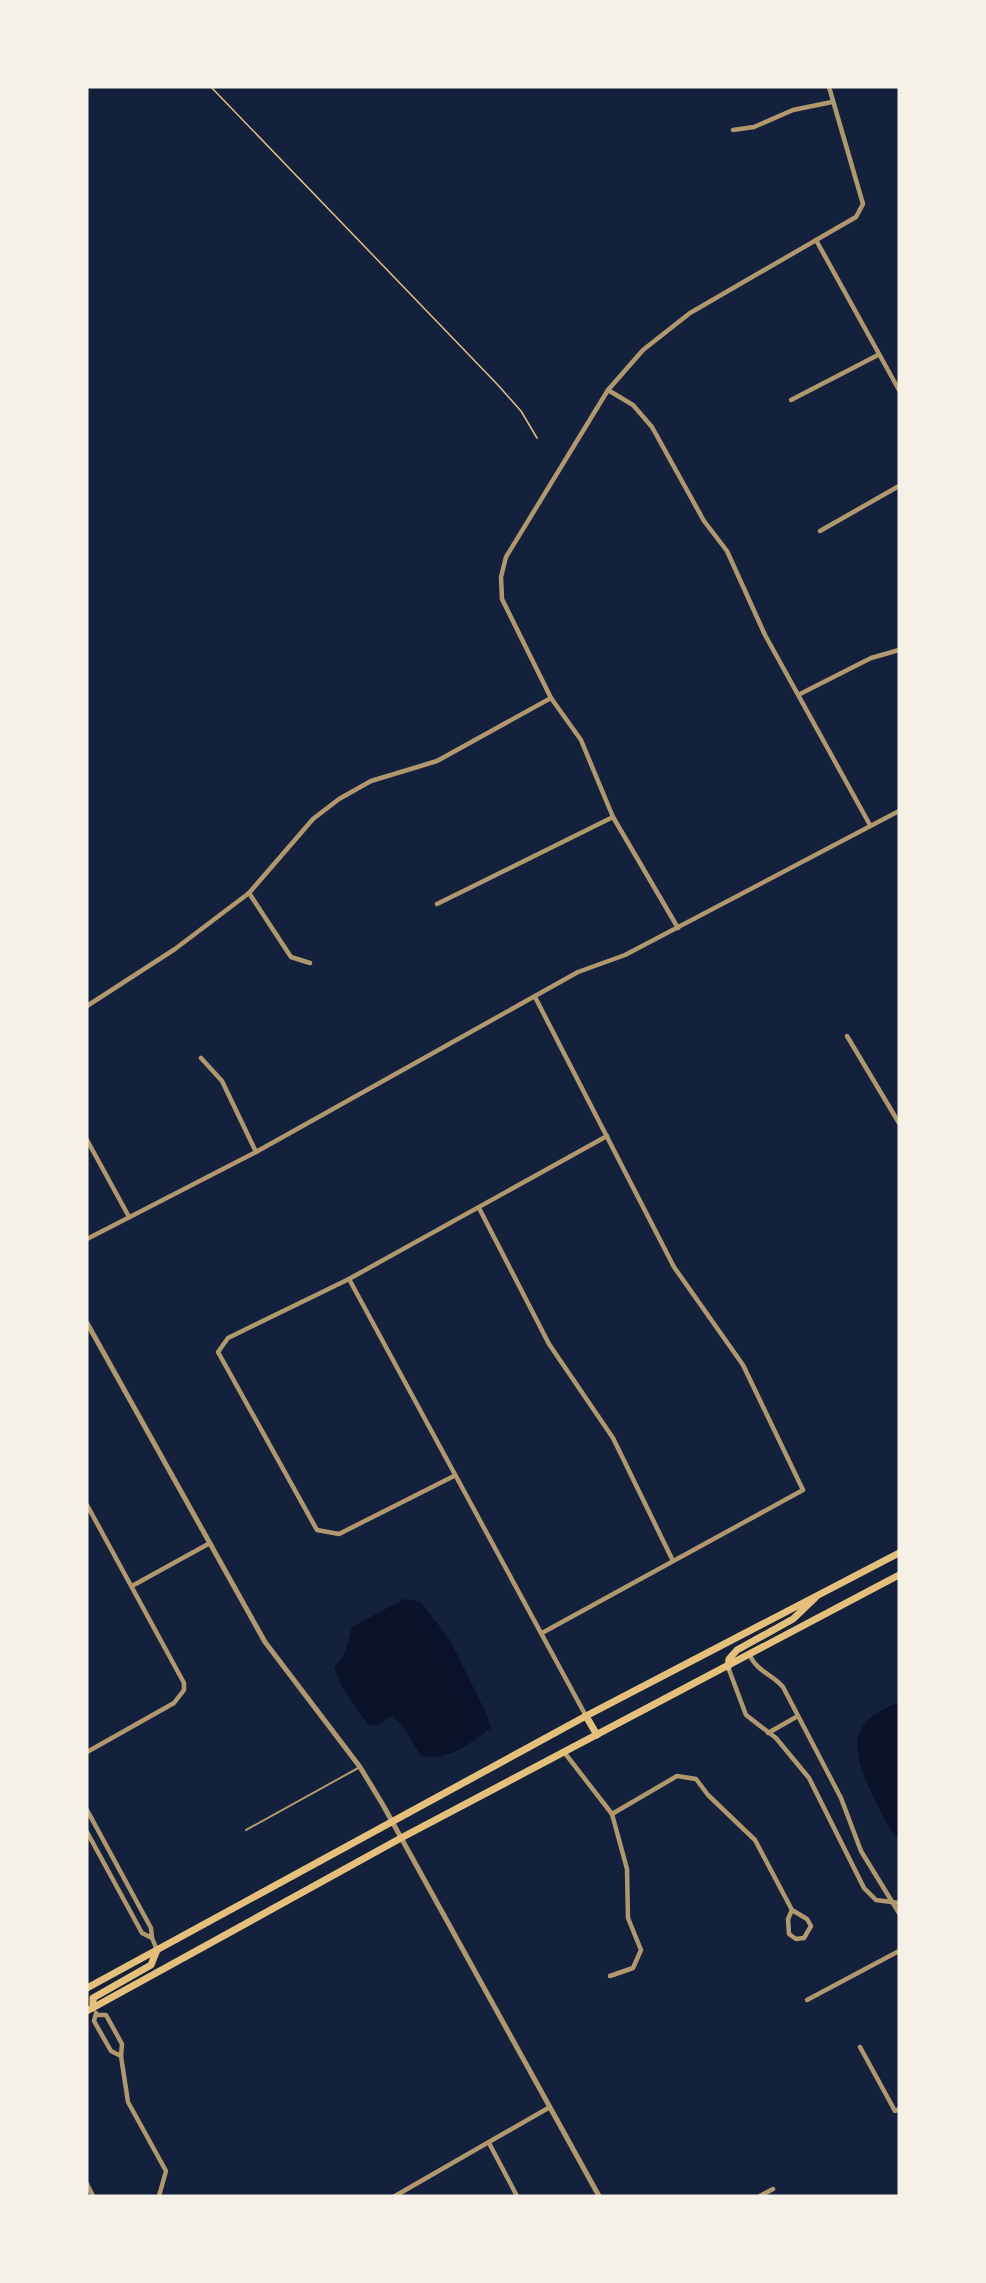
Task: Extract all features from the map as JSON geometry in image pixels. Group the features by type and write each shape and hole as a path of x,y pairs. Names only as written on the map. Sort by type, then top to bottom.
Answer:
{"main road":[{"path":"87,1988 586,1716 899,1552"},
{"path":"90,2009 401,1838 750,1656 899,1575"},
{"path":"728,1667 731,1654 793,1619 819,1594"},
{"path":"586,1716 597,1735"},
{"path":"90,2009 93,1998 151,1965 158,1950"}],"street":[{"path":"678,928 613,817 581,740 551,698 502,599 501,577 506,557 608,390 643,350 690,313 856,217 863,204 829,87"},
{"path":"733,130 754,127 793,110 832,102"},
{"path":"816,240 899,390"},
{"path":"791,400 878,355"},
{"path":"608,390 633,405 652,426 704,520 727,551 765,635 800,694 870,825"},
{"path":"820,531 899,486"},
{"path":"800,694 871,658 899,650"},
{"path":"87,1006 175,949 249,893 313,819 339,799 371,781 437,760 551,698"},
{"path":"87,1239 128,1215 256,1152 578,972 625,955 899,811"},
{"path":"437,904 613,817"},
{"path":"249,893 291,957 310,963"},
{"path":"535,997 674,1267 743,1365 803,1490 542,1633"},
{"path":"847,1036 899,1123"},
{"path":"201,1058 222,1081 256,1152"},
{"path":"454,1476 339,1534 316,1530 218,1352 228,1338 349,1279 607,1136"},
{"path":"87,1140 128,1215"},
{"path":"479,1208 549,1344 613,1438 673,1561"},
{"path":"349,1279 586,1716"},
{"path":"87,1323 265,1642 360,1767 392,1821 599,2196"},
{"path":"87,1505 182,1675 184,1690 180,1698 87,1752"},
{"path":"132,1586 210,1542"},
{"path":"750,1656 759,1671 776,1678 783,1687 841,1798 861,1851 899,1913"},
{"path":"728,1667 746,1716 793,1756 809,1778 864,1888 876,1900 892,1904 899,1903"},
{"path":"768,1733 798,1716"},
{"path":"564,1752 612,1814 627,1869 627,1918 640,1950 633,1968 610,1976"},
{"path":"612,1814 677,1776 696,1779 708,1795 755,1840 792,1910 807,1919 811,1926 804,1938 796,1939 789,1935 788,1919 792,1910"},
{"path":"87,1810 151,1928 152,1938 158,1950"},
{"path":"87,1832 142,1933 152,1938"},
{"path":"92,1841 101,1836"},
{"path":"807,2000 899,1951"},
{"path":"90,2009 97,2015 106,2015 122,2044 121,2056 128,2102 166,2171 159,2196"},
{"path":"97,2015 94,2021 111,2051 121,2056"},
{"path":"860,2047 895,2111 899,2109"},
{"path":"395,2196 550,2107"},
{"path":"489,2143 517,2196"},
{"path":"87,2184 93,2196"},
{"path":"760,2196 773,2189"}],"lane":[{"path":"246,1830 360,1767"}],"path":[{"path":"211,87 497,384 521,411 537,438"}],"water":[{"path":"404,1599 421,1602 450,1640 488,1717 491,1728 467,1745 449,1754 430,1757 420,1755 402,1725 392,1716 380,1724 369,1726 342,1687 334,1668 345,1653 352,1627"},
{"path":"899,1703 899,1839 892,1832 867,1782 857,1746 864,1724 889,1706"}]}
